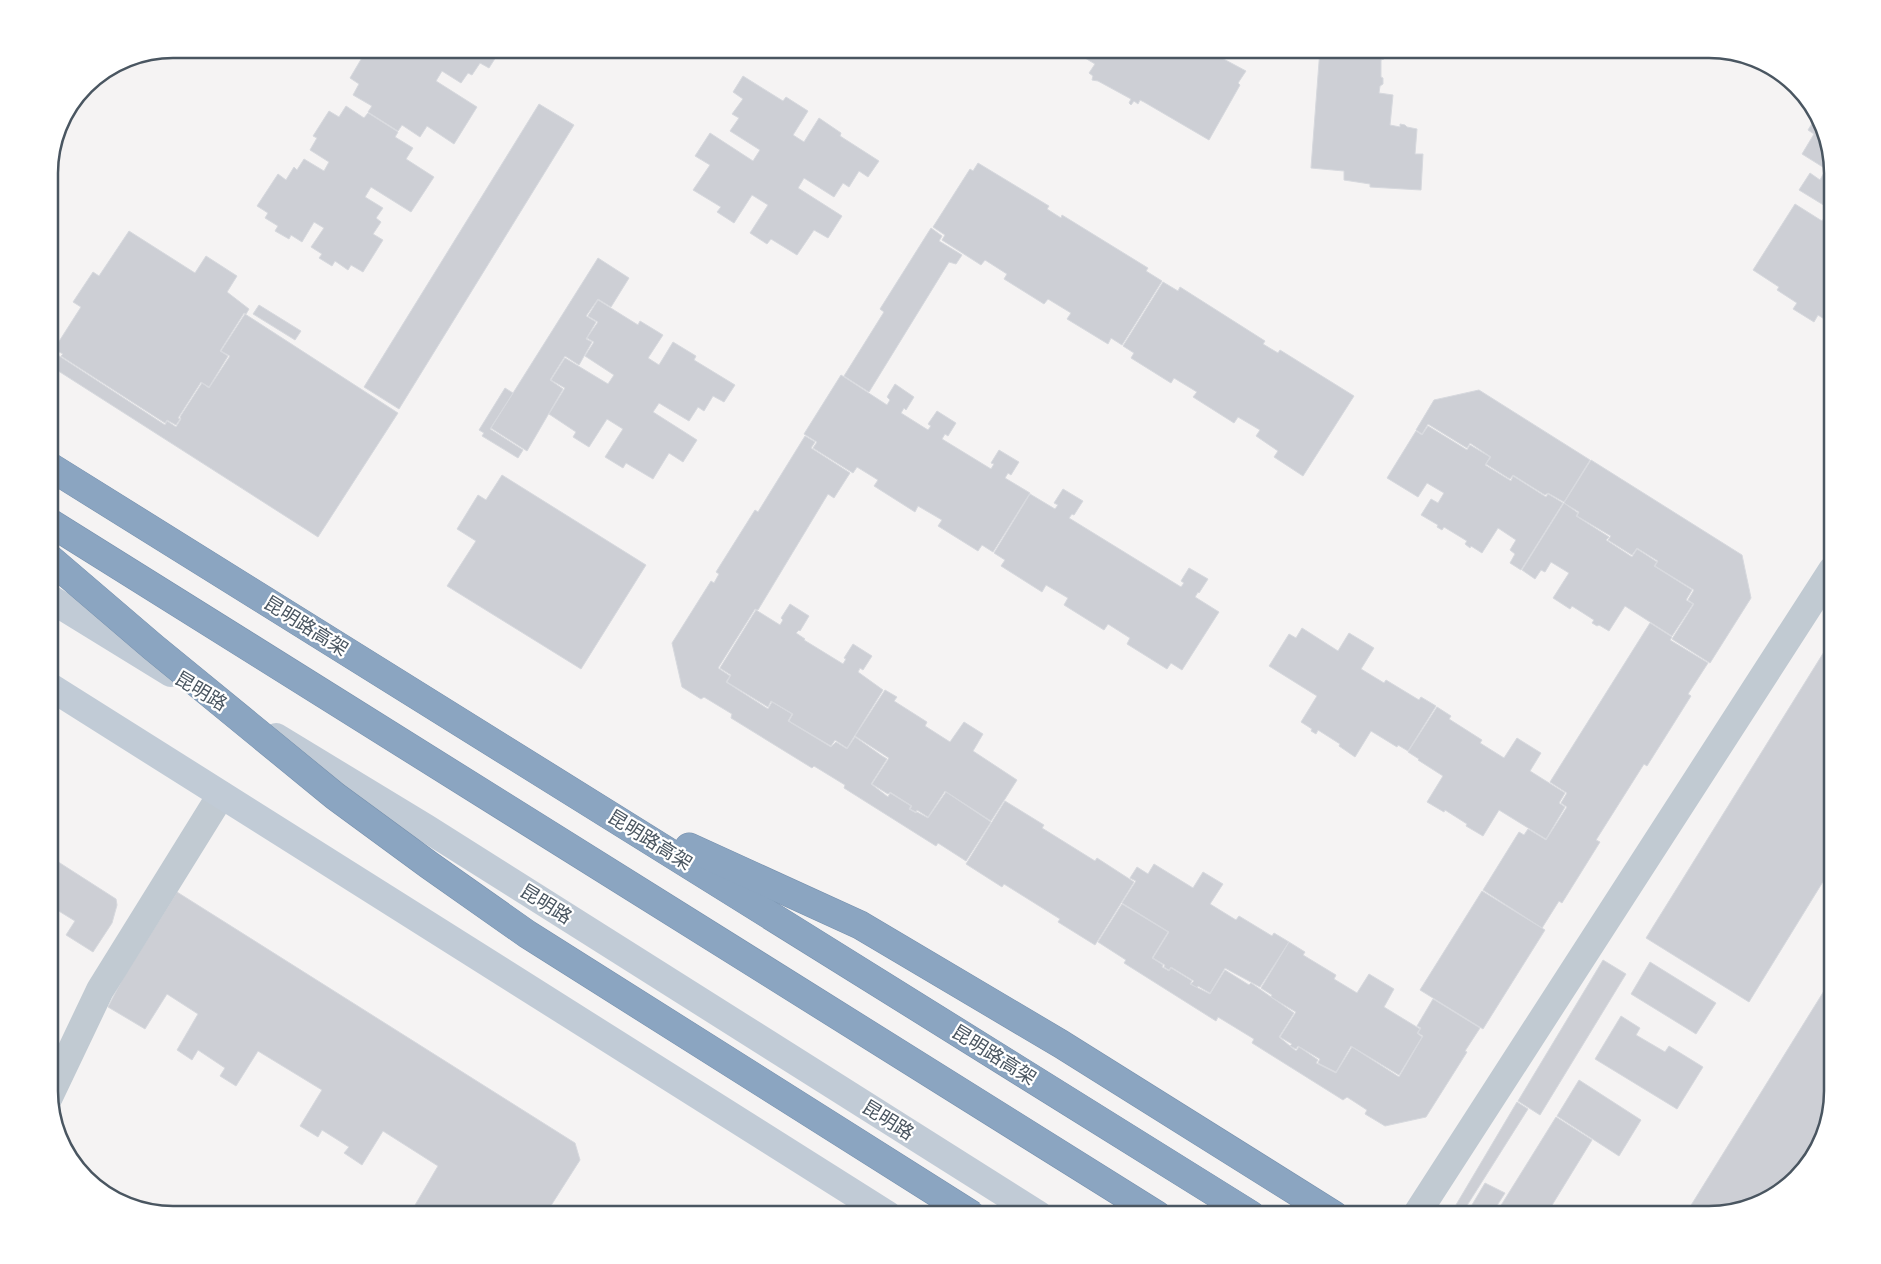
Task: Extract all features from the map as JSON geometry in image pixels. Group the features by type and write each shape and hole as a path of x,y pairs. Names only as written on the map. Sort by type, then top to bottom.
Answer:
{"highway":[{"name":"昆明路高架","path":"58,472 1237,1206"},
{"path":"58,528 1143,1206"},
{"path":"58,566 153,647 335,796 462,888 527,934 958,1206"},
{"path":"590,802 860,925 1061,1044 1320,1206"}],"main road":[{"name":"昆明路","path":"58,603 426,828 1025,1206"},
{"path":"58,692 874,1206"}],"street":[{"path":"1422,1206 1824,582"},
{"path":"58,1078 100,990 221,794"}],"building":[{"path":"362,58 495,58 489,68 480,63 472,75 468,73 461,83 442,71 436,81 477,107 454,144 427,126 420,137 402,125 398,131 368,112 372,106 353,95 359,84 350,78"},
{"path":"1085,58 1222,58 1246,71 1209,140 1140,100 1138,104 1134,101 1131,105 1129,103 1131,99 1098,81 1092,80 1093,76 1089,73 1095,64"},
{"path":"1319,58 1384,58 1381,60 1383,84 1380,86 1379,93 1393,95 1390,125 1400,127 1400,124 1417,129 1415,154 1423,154 1421,190 1370,187 1370,184 1344,180 1344,171 1311,168"},
{"path":"743,76 783,101 786,97 808,111 793,135 804,142 819,118 841,133 840,136 879,161 868,177 859,171 849,187 843,183 834,197 804,178 798,188 842,216 828,238 814,230 797,255 771,239 767,244 750,233 768,205 752,195 734,223 717,212 721,207 693,190 710,165 695,156 710,133 753,161 760,150 730,131 739,118 732,114 743,99 733,92"},
{"path":"539,104 574,125 399,409 364,387"},
{"path":"346,106 364,118 368,113 398,132 395,137 413,148 406,159 434,177 411,212 371,187 365,197 383,208 376,218 381,222 373,234 383,240 363,272 351,265 348,270 335,261 332,266 319,258 322,254 311,247 324,228 314,222 302,242 291,235 289,239 275,231 278,226 265,218 268,213 257,206 278,174 286,180 294,167 297,170 304,159 324,171 329,162 310,150 317,138 313,136 329,111 339,117"},
{"path":"1812,123 1820,143 1824,168 1802,154 1814,134 1808,130"},
{"path":"978,163 1049,206 1047,209 1061,218 1062,215 1148,268 1146,271 1162,281 1122,345 1111,338 1108,344 1067,319 1071,313 1048,299 1044,304 1004,279 1007,274 985,260 981,265 942,240 945,235 933,227 970,169 973,171"},
{"path":"1810,173 1820,180 1824,173 1824,205 1799,190"},
{"path":"1795,204 1822,221 1824,218 1824,319 1818,315 1814,322 1793,309 1797,303 1777,290 1779,287 1753,270"},
{"path":"931,228 942,236 939,241 962,255 956,264 949,262 869,392 844,376 884,312 880,309"},
{"path":"129,231 195,273 206,256 237,276 227,292 249,309 246,314 244,313 220,351 228,356 209,387 201,382 178,418 180,419 176,425 167,420 165,423 61,356 63,354 58,351 58,343 81,307 73,302 93,272 99,276"},
{"path":"598,258 629,278 611,307 598,299 586,316 596,322 586,339 592,342 579,365 565,356 550,380 563,389 527,451 491,428"},
{"path":"1163,282 1178,291 1180,287 1265,341 1263,344 1278,353 1280,350 1354,396 1303,476 1274,457 1278,451 1256,436 1260,430 1238,417 1234,423 1193,397 1197,392 1174,378 1171,383 1131,358 1134,353 1123,346"},
{"path":"598,300 638,325 640,321 663,335 648,358 659,365 673,342 696,356 694,360 735,385 724,402 713,396 704,411 698,407 689,421 659,403 653,412 697,440 683,462 669,453 653,479 626,463 623,468 605,457 623,429 607,419 589,447 573,437 576,432 549,414 565,388 551,380 565,358 608,384 614,375 585,356 594,342 587,338 598,322 588,316"},
{"path":"259,305 301,331 295,340 253,314"},
{"path":"245,314 398,413 318,537 58,371 58,355 165,425 167,421 176,427 181,419 180,417 202,383 209,388 230,356 221,351"},
{"path":"841,375 887,405 890,400 887,397 895,384 914,397 906,410 904,408 901,413 928,430 931,426 928,424 937,411 956,423 948,436 945,434 942,439 991,469 994,464 991,463 999,450 1019,462 1011,475 1008,473 1005,478 1030,493 993,552 982,545 978,551 938,526 942,520 918,506 915,512 874,486 878,480 857,467 853,473 813,448 817,442 804,434"},
{"path":"505,388 513,393 490,429 523,450 518,458 482,436 484,433 479,430"},
{"path":"1479,390 1590,460 1564,502 1548,493 1545,495 1513,475 1510,479 1486,464 1491,457 1470,443 1467,448 1428,424 1422,434 1416,430 1434,400"},
{"path":"1428,426 1467,450 1470,445 1490,457 1485,465 1511,481 1513,476 1546,497 1548,494 1563,503 1521,570 1510,563 1515,554 1510,550 1516,540 1498,528 1482,553 1471,546 1470,548 1465,544 1467,541 1444,527 1442,530 1437,527 1438,525 1421,515 1431,499 1438,503 1444,493 1427,483 1418,497 1387,478 1416,431 1422,435"},
{"path":"805,436 815,442 811,448 850,473 834,498 828,494 758,610 755,609 718,668 730,676 726,682 768,709 772,702 792,714 788,721 831,747 836,742 847,749 855,737 887,759 871,784 888,797 890,793 911,806 909,809 916,813 928,818 946,792 991,822 966,861 938,843 936,846 844,788 845,785 814,766 812,768 731,718 732,714 704,697 701,699 682,687 672,643 711,581 714,583 719,574 716,572 755,510 758,512"},
{"path":"1591,460 1742,555 1751,598 1710,663 1672,639 1694,604 1688,600 1694,590 1655,566 1658,561 1637,548 1632,555 1608,540 1611,536 1577,516 1579,512 1564,503"},
{"path":"502,475 646,565 581,669 447,586 476,541 457,529 478,495 486,500"},
{"path":"1063,489 1083,501 1074,515 1072,514 1069,518 1181,587 1184,583 1181,581 1189,568 1208,579 1195,597 1219,612 1182,670 1171,663 1167,669 1127,644 1130,638 1108,624 1104,630 1064,605 1068,598 1046,585 1042,592 1001,566 1005,560 994,553 1030,494 1055,509 1058,505 1054,503"},
{"path":"1564,503 1578,513 1576,516 1609,537 1606,540 1632,557 1637,549 1657,562 1654,566 1692,590 1686,600 1693,604 1672,636 1625,606 1609,631 1599,625 1597,626 1592,623 1594,620 1572,606 1570,609 1553,598 1569,573 1551,562 1545,572 1541,570 1535,579 1522,570"},
{"path":"790,604 809,616 800,631 796,633 804,640 843,664 846,659 844,658 853,644 872,656 863,670 860,668 858,672 883,690 847,748 835,740 831,746 789,721 793,714 771,701 768,707 727,682 731,675 720,668 756,610 780,625 783,620 781,618"},
{"path":"1650,623 1672,637 1670,640 1708,663 1688,694 1691,696 1647,766 1644,764 1596,840 1600,842 1562,903 1559,901 1542,928 1483,890 1519,832 1524,835 1528,829 1546,840 1567,807 1561,803 1567,793 1550,782"},
{"path":"1302,628 1338,651 1349,633 1374,648 1361,669 1384,683 1386,680 1419,700 1421,697 1436,706 1408,751 1398,745 1397,747 1371,731 1355,757 1339,746 1340,744 1318,730 1316,734 1301,722 1317,696 1269,666 1289,634 1296,638"},
{"path":"1824,652 1824,880 1749,1002 1646,938"},
{"path":"885,690 897,697 894,701 927,722 925,726 950,742 964,722 983,734 973,751 1017,780 991,821 945,791 928,817 917,810 916,812 910,809 912,806 890,792 888,794 872,784 889,758 855,736"},
{"path":"1437,707 1451,716 1449,719 1482,740 1480,743 1504,758 1517,738 1541,753 1530,771 1565,793 1559,803 1565,807 1546,839 1499,810 1483,836 1445,810 1444,812 1427,802 1443,776 1408,752"},
{"path":"1005,801 1044,825 1042,828 1095,861 1097,858 1134,882 1095,945 1058,922 1060,919 1004,884 1002,887 966,864"},
{"path":"58,862 116,899 117,905 112,923 93,952 66,935 75,921 58,911"},
{"path":"1154,864 1193,888 1203,872 1223,884 1210,904 1236,920 1239,916 1272,936 1274,933 1289,942 1260,987 1225,968 1210,993 1198,986 1197,988 1191,984 1194,981 1171,967 1169,970 1164,967 1165,965 1153,958 1169,932 1122,903 1136,881 1130,878 1137,867 1148,874"},
{"path":"1482,891 1545,930 1483,1029 1420,990"},
{"path":"177,892 575,1143 580,1160 551,1206 415,1206 438,1166 383,1131 362,1165 344,1153 349,1147 322,1130 318,1137 300,1126 322,1090 258,1051 236,1086 220,1076 225,1068 198,1050 192,1060 177,1050 198,1014 167,994 145,1029 108,1007 123,978"},
{"path":"1122,904 1168,932 1152,958 1163,965 1162,967 1169,971 1171,968 1192,981 1190,984 1210,994 1225,970 1249,985 1251,983 1294,1013 1279,1037 1296,1051 1299,1047 1318,1060 1316,1063 1336,1073 1352,1047 1399,1077 1423,1036 1418,1033 1421,1028 1417,1026 1433,999 1480,1028 1426,1117 1385,1126 1365,1114 1367,1110 1347,1097 1343,1100 1252,1043 1254,1039 1218,1017 1216,1021 1124,963 1126,960 1098,942"},
{"path":"1289,942 1305,952 1303,955 1336,975 1334,979 1357,993 1369,974 1394,989 1384,1007 1420,1029 1417,1033 1422,1037 1399,1075 1351,1046 1336,1072 1318,1063 1320,1059 1298,1046 1296,1049 1290,1046 1292,1044 1280,1037 1296,1012 1271,997 1272,995 1261,988"},
{"path":"1603,960 1626,974 1540,1115 1518,1101"},
{"path":"1650,962 1716,1003 1696,1034 1631,994"},
{"path":"1824,991 1823,1107 1812,1142 1804,1155 1784,1178 1759,1195 1724,1206 1691,1206"},
{"path":"1621,1016 1640,1028 1636,1035 1665,1052 1669,1046 1703,1067 1677,1109 1595,1059"},
{"path":"1579,1080 1641,1120 1619,1156 1557,1116"},
{"path":"1517,1102 1528,1109 1467,1206 1455,1206"},
{"path":"1556,1117 1592,1140 1552,1206 1501,1206"},
{"path":"1485,1183 1505,1193 1497,1206 1471,1206"}]}
